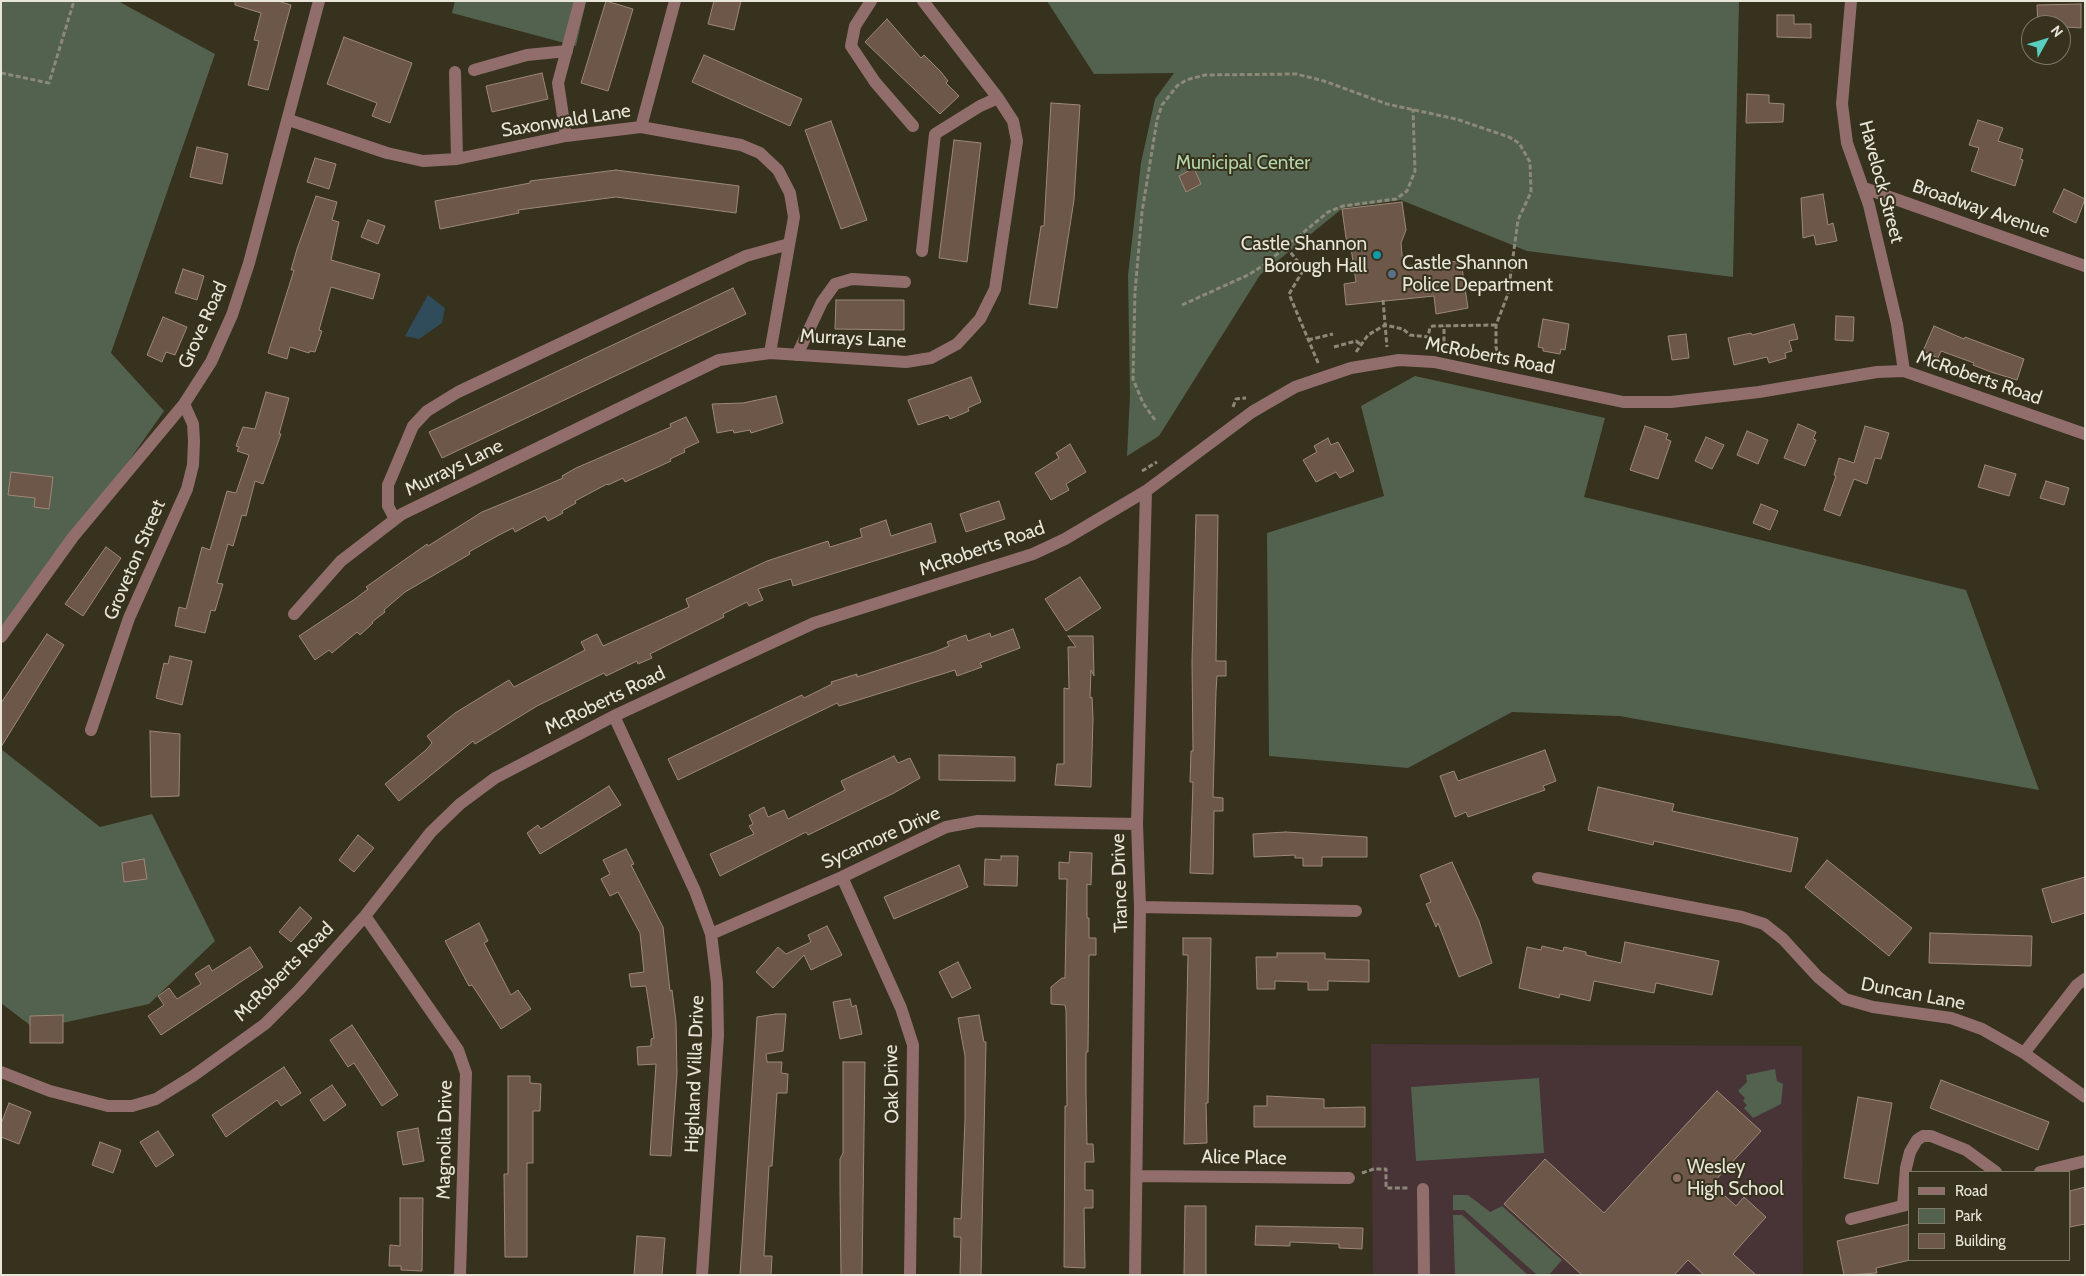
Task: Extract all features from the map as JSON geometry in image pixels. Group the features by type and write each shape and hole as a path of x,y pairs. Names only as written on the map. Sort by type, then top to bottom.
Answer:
{"street":[{"name":"Grove Road","path":"1,637 73,537 184,404 211,362 232,315 249,263 319,1"},
{"path":"566,136 558,83 580,1"},
{"path":"641,127 675,1"},
{"path":"871,1 855,26 851,46 875,82 913,126"},
{"name":"Murrays Lane","path":"294,614 341,561 402,514 719,360 770,353 906,362 931,358 957,344 980,319 995,289 1016,141 1013,121 998,98 924,1"},
{"name":"Havelock Street","path":"1851,1 1842,104 1847,142 1864,188 1897,324 1904,371"},
{"path":"474,70 527,56 567,51"},
{"path":"456,72 457,159"},
{"path":"922,252 935,134 980,106 998,98"},
{"name":"Saxonwald Lane","path":"288,120 387,153 423,161 457,159 566,136 641,127 741,145 760,153 778,170 790,193 794,217 770,353"},
{"name":"Broadway Avenue","path":"1864,188 2085,266"},
{"name":"Murrays Lane","path":"395,519 388,506 388,485 413,426 427,411 458,392 746,256 789,244"},
{"path":"797,355 822,302 835,284 852,279 905,282"},
{"name":"McRoberts Road","path":"1,1072 50,1091 108,1106 132,1106 156,1099 193,1076 265,1024 299,990 365,916 431,832 460,804 495,778 614,716 814,624 1033,554 1065,539 1146,491 1252,412 1295,387 1350,368 1399,360 1434,362 1623,402 1671,402 1759,392 1877,372 1904,371 2085,434"},
{"name":"Groveton Street","path":"91,730 129,618 187,489 193,465 194,441 193,424 184,404"},
{"name":"Trance Drive","path":"1136,1275 1140,907 1137,824 1146,491"},
{"name":"Highland Villa Drive","path":"614,716 695,890 711,934 717,983 718,1035 702,1275"},
{"name":"Sycamore Drive","path":"711,934 842,877 946,827 978,821 1137,824"},
{"name":"Oak Drive","path":"842,877 901,1008 913,1045 910,1275"},
{"name":"Duncan Lane","path":"1538,878 1742,917 1764,924 1784,939 1818,977 1845,999 1873,1007 1951,1018 1982,1029 2024,1053 2085,1098"},
{"path":"1140,907 1356,910"},
{"name":"Magnolia Drive","path":"365,916 458,1050 466,1073 460,1275"},
{"path":"2024,1053 2077,985 2085,979"},
{"path":"1851,1219 1906,1205 1906,1168 1910,1152 1917,1140 1923,1136 1931,1136 1966,1150 1995,1171"},
{"path":"2044,1171 2085,1161"},
{"name":"Alice Place","path":"1138,1176 1349,1178"},
{"path":"1423,1189 1424,1275"}],"path":[{"path":"1,74 49,83 74,1"},
{"path":"1155,420 1143,403 1133,379 1135,292 1142,212 1157,120 1167,98 1186,80 1205,75 1296,74 1324,81 1365,98 1441,115 1510,137 1519,143 1528,157 1531,192 1518,220 1510,286 1496,325 1496,347 1504,377"},
{"path":"1182,305 1248,275 1286,248 1328,212 1343,206 1396,199 1407,191 1415,171 1413,110"},
{"path":"1286,248 1304,270 1289,294 1319,365"},
{"path":"1383,300 1388,362"},
{"path":"1490,324 1496,325"},
{"path":"1444,326 1444,349"},
{"path":"1308,340 1333,334"},
{"path":"1334,347 1356,341 1360,344"},
{"path":"1374,1169 1386,1169 1386,1188 1423,1189"}],"shaded area":[{"path":"1371,1044 1802,1046 1803,1275 1373,1275"}],"green space":[{"path":"1,1 118,1 215,54 111,353 164,411 1,643"},
{"path":"455,1 586,1 576,46 452,13"},
{"name":"Municipal Center","path":"1047,1 1739,1 1733,277 1527,251 1401,200 1343,208 1260,275 1159,436 1127,456 1130,395 1128,275 1141,163 1155,99 1174,73 1094,74"},
{"path":"1415,376 1605,418 1584,497 1966,590 2039,790 1619,716 1512,712 1408,768 1269,756 1267,533 1384,496 1361,406"},
{"path":"1,749 100,827 152,814 215,941 149,1004 35,1029 1,1003"},
{"path":"1775,1069 1777,1081 1783,1084 1781,1104 1753,1118 1744,1108 1747,1105 1743,1101 1745,1098 1738,1091 1747,1082 1746,1075"},
{"path":"1539,1078 1544,1153 1416,1161 1411,1087"},
{"path":"1453,1195 1468,1195 1490,1212 1502,1206 1562,1260 1549,1275 1537,1275 1464,1210 1453,1210"},
{"path":"1453,1215 1462,1215 1528,1275 1455,1275"}],"water":[{"path":"428,295 445,308 442,323 419,339 405,336"}],"building":[{"path":"235,1 278,1 291,5 268,90 248,85 259,41 254,40 261,13 235,5"},
{"path":"606,1 633,9 608,91 581,83"},
{"path":"714,1 741,1 734,30 708,24"},
{"path":"2081,4 2081,28 2071,27 2071,15 2038,15 2037,5"},
{"path":"1777,15 1794,15 1794,24 1811,24 1811,38 1777,37"},
{"path":"887,19 921,58 924,55 941,72 948,81 946,83 959,96 940,114 865,42"},
{"path":"344,37 412,63 390,123 372,116 377,103 327,84"},
{"path":"704,55 802,99 790,126 692,82"},
{"path":"542,73 548,99 492,112 486,86"},
{"path":"1747,94 1769,95 1769,103 1784,104 1783,122 1746,123"},
{"path":"1051,103 1080,105 1074,200 1057,308 1029,304 1041,226 1044,226"},
{"path":"1978,120 2003,128 1998,141 2023,149 2020,159 2023,160 2015,186 1971,171 1979,148 1969,145"},
{"path":"831,121 867,220 841,229 805,130"},
{"path":"954,140 981,143 967,262 939,258"},
{"path":"197,147 228,154 222,184 190,177"},
{"path":"315,158 336,164 329,189 307,182"},
{"path":"1194,168 1201,184 1186,192 1179,176"},
{"path":"616,170 739,186 736,213 616,197 518,210 519,213 440,229 435,201 530,183 530,181"},
{"path":"2064,189 2085,199 2076,223 2053,212"},
{"path":"1823,194 1828,225 1833,223 1837,241 1816,245 1814,235 1803,238 1801,198"},
{"path":"316,196 337,202 332,220 339,222 331,260 380,274 373,299 331,287 319,330 322,331 315,352 310,351 309,353 290,347 287,359 268,353 294,270 291,270 297,249"},
{"name":"Castle Shannon Borough Hall","path":"1402,202 1406,230 1401,243 1403,266 1461,261 1468,308 1436,314 1434,296 1346,305 1344,284 1356,282 1351,248 1346,238 1342,209"},
{"path":"368,220 385,226 378,244 361,237"},
{"path":"183,269 204,276 197,300 175,293"},
{"path":"733,288 746,314 442,458 429,432"},
{"path":"836,300 904,300 904,330 835,329"},
{"path":"1836,316 1854,317 1853,341 1835,340"},
{"path":"163,317 187,327 175,355 166,352 162,362 147,355"},
{"path":"1543,319 1569,324 1565,350 1561,349 1560,354 1543,351 1543,348 1538,347"},
{"path":"1794,324 1798,339 1789,341 1792,351 1785,353 1786,358 1769,363 1767,357 1734,365 1728,338 1751,333 1752,335"},
{"path":"1934,326 1964,339 1965,337 2024,359 2017,380 1991,372 1973,365 1974,363 1941,351 1938,358 1923,351"},
{"path":"1686,334 1689,358 1672,360 1668,336"},
{"path":"971,377 981,402 968,408 969,411 950,419 948,415 918,425 908,400"},
{"path":"266,392 289,398 279,434 281,434 263,484 255,481 246,516 242,515 233,546 228,544 217,583 223,584 215,611 211,610 205,633 175,626 179,607 186,609 202,547 210,550 227,491 236,493 249,455 237,451 239,447 236,446 243,427 255,429"},
{"path":"776,396 783,423 751,433 750,430 734,433 733,430 717,433 712,404 743,403"},
{"path":"686,417 699,442 684,449 685,452 670,459 671,461 625,482 623,478 607,484 575,501 576,503 562,511 563,513 548,521 545,516 515,532 513,528 469,552 470,554 405,592 360,635 357,632 332,653 329,650 315,660 299,636 355,599 368,589 366,587 427,544 428,546 482,512 563,478 562,476 576,468 671,427 670,424"},
{"path":"1798,424 1816,432 1813,439 1816,440 1805,466 1784,458"},
{"path":"1645,426 1668,434 1666,439 1671,441 1658,479 1630,470"},
{"path":"1865,426 1889,433 1881,459 1875,458 1867,484 1854,479 1840,516 1824,510 1836,476 1834,475 1839,458 1854,463"},
{"path":"1747,431 1768,440 1758,464 1737,455"},
{"path":"1706,437 1724,445 1712,469 1695,461"},
{"path":"1328,438 1331,445 1338,442 1354,471 1340,478 1336,472 1316,482 1303,460 1317,452 1314,446"},
{"path":"1070,444 1086,472 1066,484 1069,490 1051,500 1035,473 1059,458 1056,453"},
{"path":"1985,465 2016,474 2009,496 1978,487"},
{"path":"11,472 53,477 49,509 34,507 35,498 8,495"},
{"path":"2046,481 2069,488 2064,505 2040,498"},
{"path":"999,501 1005,519 966,532 960,514"},
{"path":"1761,504 1778,511 1770,530 1753,523"},
{"path":"1196,515 1218,515 1216,661 1226,661 1226,676 1217,676 1216,691 1213,797 1223,798 1223,811 1214,811 1213,874 1190,873 1193,782 1190,782 1191,751 1193,751 1192,661"},
{"path":"886,520 891,536 931,523 936,542 793,586 791,579 758,589 763,600 749,606 747,602 723,614 724,617 650,654 652,658 638,664 637,661 606,676 604,673 537,706 475,744 473,741 399,801 385,784 426,750 432,743 427,736 455,713 509,680 514,687 585,650 581,642 597,634 603,646 689,607 686,599 767,561 828,541 830,547 862,537 860,529"},
{"path":"106,547 121,558 83,616 65,604"},
{"path":"1080,577 1101,608 1066,631 1045,599"},
{"path":"1013,629 1020,648 980,663 982,667 957,676 955,670 839,706 837,703 678,780 668,759 802,695 804,698 832,684 831,682 857,674 857,677 934,652 949,646 947,642 966,635 968,641 990,633 991,637"},
{"path":"47,634 64,645 1,747 1,703"},
{"path":"1068,636 1093,636 1094,676 1091,670 1090,698 1092,697 1093,718 1091,787 1055,785 1057,764 1064,764 1064,688 1069,689 1068,647 1076,647"},
{"path":"170,656 192,661 182,705 156,698 164,663 168,664"},
{"path":"150,731 180,734 179,796 151,797"},
{"path":"1545,750 1556,781 1543,786 1545,790 1468,817 1466,812 1455,817 1440,776 1454,771 1458,781"},
{"path":"939,755 1015,757 1015,781 939,780"},
{"path":"894,756 898,763 910,758 920,778 894,793 808,835 806,832 720,876 710,854 754,834 749,826 753,824 749,815 764,807 768,817 784,810 788,819 845,790 841,781"},
{"path":"609,786 621,805 540,854 527,833 538,825 541,829"},
{"path":"1598,787 1674,804 1672,811 1798,838 1791,872 1654,841 1653,845 1588,830"},
{"path":"1286,832 1367,837 1367,857 1322,857 1322,866 1303,866 1303,858 1295,858 1295,855 1254,857 1253,834"},
{"path":"358,835 374,848 354,872 339,860"},
{"path":"626,849 634,864 631,865 663,927 670,991 672,990 676,1022 677,1074 671,1156 650,1155 656,1064 638,1065 637,1047 651,1046 651,1039 654,1038 646,986 631,987 629,974 644,972 640,933 618,892 610,896 601,879 610,874 603,860"},
{"path":"1070,852 1092,853 1091,885 1087,884 1087,918 1089,918 1089,938 1096,938 1096,955 1089,955 1088,1052 1086,1052 1087,1144 1093,1144 1094,1162 1085,1162 1085,1190 1093,1190 1093,1208 1084,1208 1085,1268 1064,1267 1065,1106 1067,1106 1066,1010 1065,1005 1051,1004 1051,987 1062,978 1065,978 1067,879 1059,879 1059,862 1069,863"},
{"path":"1001,856 1018,856 1017,886 984,885 985,859 1001,860"},
{"path":"144,859 147,879 124,882 122,863"},
{"path":"1827,860 1912,928 1889,956 1805,887"},
{"path":"1452,862 1479,921 1492,963 1459,977 1438,923 1436,927 1426,904 1431,902 1420,875"},
{"path":"959,865 968,887 894,919 884,897"},
{"path":"2085,877 2085,913 2052,923 2042,889"},
{"path":"300,907 312,918 291,942 279,932"},
{"path":"479,923 488,941 484,943 511,995 518,990 531,1009 501,1029 472,985 469,986 445,941"},
{"path":"827,926 842,955 811,970 804,955 773,988 756,972 778,947 786,954 811,942 808,935"},
{"path":"1930,933 2032,936 2031,966 1929,963"},
{"path":"1183,938 1211,938 1208,1103 1206,1103 1207,1143 1184,1144 1188,955 1183,955"},
{"path":"1625,942 1719,961 1712,995 1656,983 1654,993 1594,981 1590,1001 1560,994 1559,998 1519,988 1527,947 1541,950 1542,946 1563,951 1564,947 1586,952 1586,955 1621,963"},
{"path":"250,947 263,967 161,1035 148,1016 164,1005 158,996 169,988 177,999 201,984 195,974 209,965 212,971"},
{"path":"1277,953 1325,953 1325,959 1369,960 1369,982 1328,981 1328,990 1308,990 1308,982 1275,981 1275,989 1257,989 1256,957 1277,957"},
{"path":"958,962 971,988 952,998 939,972"},
{"path":"850,999 852,1007 856,1005 862,1034 840,1039 833,1002"},
{"path":"786,1014 783,1051 766,1054 767,1062 782,1062 781,1073 788,1074 787,1093 777,1093 772,1166 769,1166 764,1256 772,1256 771,1275 740,1275 757,1017"},
{"path":"63,1015 63,1043 30,1043 30,1016"},
{"path":"979,1015 984,1042 986,1042 981,1275 960,1275 961,1237 954,1237 954,1218 961,1219 965,1119 965,1056 958,1018"},
{"path":"352,1025 398,1095 382,1106 354,1063 348,1067 330,1040"},
{"path":"843,1062 865,1062 862,1275 841,1275 840,1159 843,1153"},
{"path":"284,1067 301,1093 281,1106 277,1100 226,1137 212,1115"},
{"path":"508,1076 530,1076 530,1083 541,1084 540,1111 533,1111 533,1163 527,1163 527,1257 505,1257 504,1174 508,1174"},
{"path":"1941,1080 2049,1122 2038,1150 1930,1108"},
{"path":"332,1085 346,1105 324,1121 310,1100"},
{"name":"Wesley High School","path":"1717,1091 1761,1131 1712,1184 1736,1206 1744,1197 1766,1217 1733,1254 1756,1275 1704,1275 1688,1260 1674,1275 1582,1275 1504,1204 1545,1159 1604,1213"},
{"path":"1267,1096 1324,1099 1324,1108 1365,1107 1365,1127 1254,1127 1254,1106 1267,1106"},
{"path":"1858,1097 1892,1103 1878,1184 1844,1178"},
{"path":"9,1103 31,1112 19,1144 1,1137 1,1124"},
{"path":"418,1128 424,1161 403,1165 397,1132"},
{"path":"158,1131 174,1155 156,1167 140,1142"},
{"path":"100,1142 121,1150 113,1173 92,1165"},
{"path":"2085,1187 2085,1224 2071,1227 2071,1191"},
{"path":"400,1198 423,1198 422,1271 401,1270 401,1266 389,1266 390,1245 400,1246"},
{"path":"1185,1206 1206,1206 1206,1275 1184,1275"},
{"path":"1908,1224 1908,1260 1876,1268 1877,1273 1844,1275 1837,1241"},
{"path":"1256,1226 1363,1228 1362,1249 1339,1248 1339,1244 1290,1242 1290,1246 1255,1245"},
{"path":"637,1236 665,1238 662,1275 634,1275"}],"place":[{"name":"Castle Shannon Borough Hall","path":"1377,255"},
{"name":"Castle Shannon Police Department","path":"1392,274"},
{"name":"Wesley High School","path":"1677,1178"}]}
